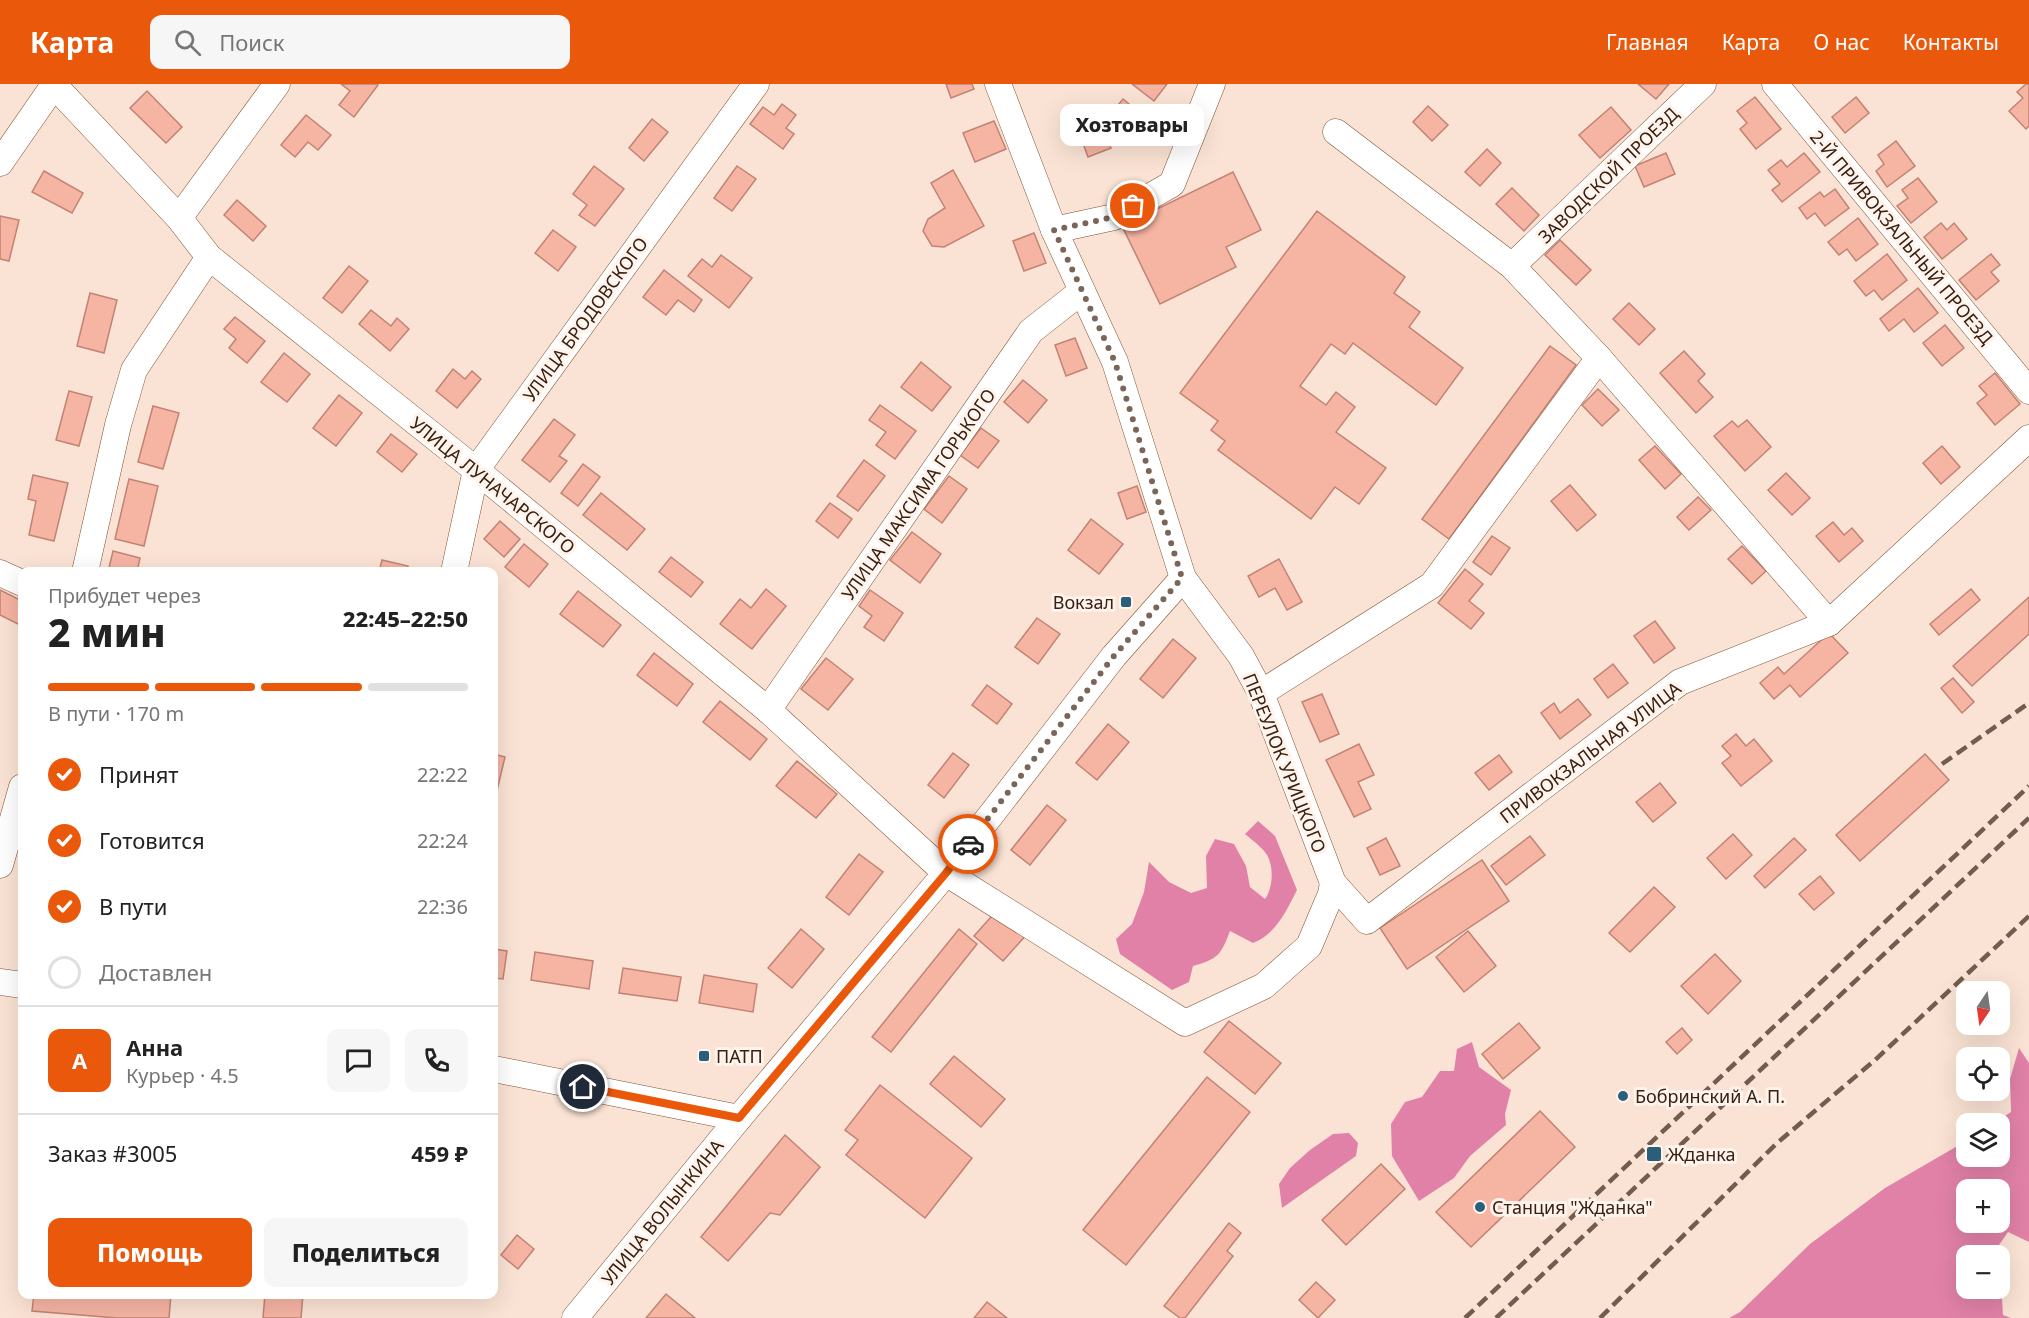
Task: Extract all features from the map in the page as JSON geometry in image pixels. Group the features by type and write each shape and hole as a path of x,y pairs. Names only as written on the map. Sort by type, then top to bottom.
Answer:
{"street":[{"path":"179,218 277,84"},
{"name":"УЛИЦА БРОДОВСКОГО","path":"455,567 476,470 756,84"},
{"name":"ПЕРЕУЛОК УРИЦКОГО","path":"998,84 1054,230 1115,362 1182,578 1241,656 1261,693 1333,883"},
{"path":"1054,230 1114,217 1172,184 1212,84"},
{"name":"ЗАВОДСКОЙ ПРОЕЗД","path":"1512,266 1703,84"},
{"name":"2-Й ПРИВОКЗАЛЬНЫЙ ПРОЕЗД","path":"1775,84 2029,391"},
{"path":"0,163 54,85"},
{"name":"УЛИЦА ЛУНАЧАРСКОГО","path":"54,85 179,218 209,257 476,470 768,710 946,873 1185,1023 1264,986 1310,946 1331,894 1333,883"},
{"path":"1336,132 1512,266 1599,358 1829,623"},
{"path":"86,567 118,425 134,370 209,257"},
{"name":"УЛИЦА МАКСИМА ГОРЬКОГО","path":"768,710 1031,331 1082,291"},
{"path":"1261,693 1432,585 1599,358"},
{"name":"ПРИВОКЗАЛЬНАЯ УЛИЦА","path":"1333,883 1367,921 1680,682 1829,623 2029,438"},
{"path":"0,573 18,581"},
{"name":"УЛИЦА ВОЛЫНКИНА","path":"575,1318 739,1118 946,873 1114,656 1182,578"},
{"path":"0,865 18,802"},
{"path":"0,982 18,984"},
{"path":"498,1070 739,1118"}],"shaded area":[{"path":"1258,821 1275,836 1297,890 1275,927 1253,943 1230,931 1218,955 1193,966 1189,982 1172,990 1120,954 1116,939 1132,924 1144,892 1149,862 1169,882 1191,893 1207,888 1206,856 1215,839 1234,844 1246,866 1250,887 1265,899 1271,883 1272,871 1269,860 1262,849 1245,834"},
{"path":"1472,1042 1479,1067 1511,1090 1505,1114 1506,1125 1470,1156 1454,1178 1419,1201 1392,1156 1391,1124 1405,1102 1422,1097 1440,1071 1454,1071 1457,1049"},
{"path":"2019,1048 2029,1063 2029,1242 2010,1233 2010,1179 1956,1179 1956,1233 2007,1233 1999,1245 1956,1245 1956,1299 2002,1299 2003,1315 2011,1318 1729,1318 1740,1312 1810,1244 1885,1188 1956,1147 1956,1167 2010,1167 2010,1079"},
{"path":"1349,1133 1358,1143 1356,1156 1282,1208 1279,1184 1290,1168 1333,1134"}],"building":[{"path":"341,84 378,85 354,117 339,105 350,91"},
{"path":"946,84 972,84 974,89 951,98"},
{"path":"1132,84 1167,84 1154,101"},
{"path":"1638,84 1669,84 1656,99"},
{"path":"2029,84 2029,126 2026,129 2009,111 2023,98 2017,92"},
{"path":"147,91 182,127 166,143 130,108"},
{"path":"1755,97 1781,129 1756,149 1740,129 1747,123 1737,111"},
{"path":"1856,97 1869,113 1845,133 1832,117"},
{"path":"1123,99 1146,118 1132,134 1110,115"},
{"path":"782,104 796,115 786,128 794,134 783,149 750,124 763,107 774,115"},
{"path":"1428,106 1448,125 1432,141 1413,122"},
{"path":"1611,107 1631,130 1600,158 1579,135"},
{"path":"1096,108 1111,148 1088,157 1073,116"},
{"path":"306,115 331,135 318,150 308,142 295,157 281,145"},
{"path":"652,119 668,132 644,161 629,148"},
{"path":"994,121 1006,149 975,162 963,133"},
{"path":"1896,141 1915,166 1887,187 1876,171 1884,164 1878,155"},
{"path":"1487,149 1501,163 1480,186 1465,172"},
{"path":"1666,153 1675,174 1644,187 1635,166"},
{"path":"1804,153 1820,172 1782,202 1772,190 1780,184 1768,170 1781,160 1787,167"},
{"path":"594,166 624,189 595,226 579,215 587,205 573,194"},
{"path":"737,166 756,179 732,211 714,198"},
{"path":"953,170 984,226 944,247 932,246 923,231 928,219 945,208 931,183"},
{"path":"44,171 83,193 72,213 32,192"},
{"path":"1233,172 1261,230 1226,247 1236,267 1160,304 1122,226"},
{"path":"1918,178 1937,202 1911,223 1897,206 1908,198 1902,190"},
{"path":"1512,188 1539,215 1524,231 1496,204"},
{"path":"1835,189 1849,208 1825,226 1815,213 1807,219 1799,208 1820,192 1824,197"},
{"path":"237,200 266,226 253,241 224,215"},
{"path":"1317,211 1405,277 1394,293 1420,312 1409,327 1463,368 1436,405 1353,343 1345,354 1331,344 1300,386 1326,405 1336,392 1355,407 1336,432 1386,468 1359,504 1335,487 1311,519 1218,450 1225,441 1211,430 1218,421 1180,393"},
{"path":"0,216 19,220 9,261 0,259"},
{"path":"1858,218 1878,244 1856,261 1847,249 1839,255 1828,242"},
{"path":"1941,223 1947,230 1954,223 1967,239 1942,259 1924,237"},
{"path":"553,230 576,247 558,271 535,253"},
{"path":"1034,233 1046,263 1024,271 1013,241"},
{"path":"1560,240 1591,270 1576,285 1545,255"},
{"path":"1887,254 1907,280 1882,300 1874,290 1866,296 1854,281"},
{"path":"1991,254 2000,265 1991,272 1999,281 1976,300 1959,280"},
{"path":"721,255 752,278 729,308 688,276 702,259 712,267"},
{"path":"349,266 368,281 342,313 323,298"},
{"path":"664,270 702,300 694,312 678,300 666,315 643,297"},
{"path":"1918,288 1938,313 1914,332 1904,319 1889,331 1880,319"},
{"path":"90,293 117,300 104,353 77,346"},
{"path":"1629,303 1655,329 1639,345 1613,319"},
{"path":"371,310 391,326 397,318 409,329 390,351 359,324"},
{"path":"235,317 265,341 247,363 229,348 236,339 224,329"},
{"path":"1945,325 1964,348 1942,366 1923,343"},
{"path":"1075,338 1087,368 1066,376 1055,345"},
{"path":"1550,346 1576,365 1449,539 1422,519"},
{"path":"1684,351 1705,374 1698,381 1713,397 1696,413 1660,373"},
{"path":"284,353 310,374 287,402 261,382"},
{"path":"921,362 951,387 932,411 901,387"},
{"path":"453,369 465,379 472,371 481,379 457,408 436,391"},
{"path":"1995,373 2020,404 1995,425 1977,403 1987,395 1979,386"},
{"path":"1023,380 1047,400 1028,423 1004,402"},
{"path":"1598,389 1619,410 1602,426 1582,405"},
{"path":"69,391 92,397 79,446 56,440"},
{"path":"339,395 362,413 336,446 313,428"},
{"path":"880,405 916,431 895,459 876,445 886,432 869,420"},
{"path":"153,406 179,413 163,469 138,462"},
{"path":"554,419 575,435 559,456 567,461 550,482 522,460"},
{"path":"1747,420 1771,447 1745,471 1714,436 1732,421 1738,427"},
{"path":"981,428 999,441 978,468 960,455"},
{"path":"391,434 417,454 402,472 377,452"},
{"path":"1655,446 1681,474 1665,489 1639,460"},
{"path":"1942,446 1960,467 1941,484 1923,463"},
{"path":"864,460 885,476 858,511 837,496"},
{"path":"583,464 600,477 578,506 561,493"},
{"path":"1786,473 1810,498 1792,515 1768,490"},
{"path":"33,475 68,483 54,541 29,535 36,501 28,499"},
{"path":"949,476 967,489 942,523 924,509"},
{"path":"129,479 158,486 144,546 115,539"},
{"path":"1570,485 1596,515 1577,531 1551,501"},
{"path":"1137,486 1146,512 1127,519 1118,493"},
{"path":"601,493 645,529 627,550 583,515"},
{"path":"1698,497 1711,510 1689,530 1677,517"},
{"path":"830,503 852,519 838,538 816,521"},
{"path":"1091,519 1123,544 1099,574 1068,550"},
{"path":"500,521 520,539 504,557 484,539"},
{"path":"1833,522 1844,535 1852,528 1863,541 1839,562 1816,536"},
{"path":"912,532 941,554 920,583 890,560"},
{"path":"1492,536 1510,548 1491,575 1473,562"},
{"path":"524,544 548,564 529,587 505,567"},
{"path":"1742,546 1766,571 1752,584 1728,559"},
{"path":"113,551 140,558 138,567 109,567"},
{"path":"671,557 703,582 691,597 659,572"},
{"path":"1279,559 1302,602 1287,610 1275,588 1259,597 1248,576"},
{"path":"382,560 408,566 408,567 380,567"},
{"path":"1465,569 1483,584 1469,601 1484,613 1471,629 1438,603"},
{"path":"766,589 786,606 752,649 720,624 740,599 751,608"},
{"path":"1971,589 1980,600 1939,635 1930,624"},
{"path":"0,590 18,599 18,624 0,615"},
{"path":"870,590 903,613 884,641 864,627 872,616 859,606"},
{"path":"578,591 621,625 603,647 560,614"},
{"path":"2029,597 2029,634 1972,686 1953,666"},
{"path":"1037,618 1060,634 1038,664 1015,647"},
{"path":"1655,621 1675,648 1654,663 1634,636"},
{"path":"1829,633 1848,653 1800,697 1790,685 1774,699 1760,683 1778,667 1784,674"},
{"path":"1173,639 1196,658 1163,698 1140,679"},
{"path":"654,653 693,684 677,706 637,675"},
{"path":"826,658 853,679 828,710 801,689"},
{"path":"1613,664 1628,683 1608,698 1594,679"},
{"path":"1953,678 1974,702 1962,713 1941,688"},
{"path":"987,685 1012,704 997,724 972,705"},
{"path":"1322,694 1339,734 1320,742 1302,702"},
{"path":"1578,699 1591,715 1560,739 1541,713 1554,703 1560,713"},
{"path":"720,701 767,739 750,760 703,722"},
{"path":"1108,724 1129,742 1097,780 1076,763"},
{"path":"1736,734 1746,746 1754,739 1772,761 1741,786 1722,763 1731,756 1722,746"},
{"path":"1359,744 1374,775 1358,782 1371,809 1354,817 1326,760"},
{"path":"953,753 969,765 944,798 928,785"},
{"path":"1925,754 1949,780 1860,861 1836,835"},
{"path":"498,755 505,757 498,786"},
{"path":"1499,755 1512,772 1489,790 1475,773"},
{"path":"797,761 837,794 816,818 776,786"},
{"path":"1660,783 1676,803 1653,822 1636,802"},
{"path":"1047,805 1066,820 1030,865 1011,850"},
{"path":"1733,834 1752,855 1726,879 1707,858"},
{"path":"1530,836 1545,855 1506,885 1491,866"},
{"path":"1386,838 1400,866 1380,875 1367,848"},
{"path":"1794,838 1806,850 1765,888 1754,876"},
{"path":"859,854 883,872 849,915 826,897"},
{"path":"1482,860 1509,901 1407,969 1380,928"},
{"path":"1820,876 1834,893 1814,910 1799,894"},
{"path":"1654,887 1675,907 1630,952 1609,933"},
{"path":"999,908 1028,933 1003,961 974,936"},
{"path":"801,929 824,949 792,988 768,968"},
{"path":"959,929 977,944 891,1052 872,1037"},
{"path":"1468,931 1496,966 1464,992 1436,957"},
{"path":"498,950 507,951 503,979 498,978"},
{"path":"535,952 593,961 589,989 531,980"},
{"path":"1715,954 1741,981 1708,1014 1681,986"},
{"path":"623,968 681,977 677,1001 619,993"},
{"path":"704,975 757,984 753,1012 699,1003"},
{"path":"1229,1021 1281,1063 1255,1094 1204,1052"},
{"path":"1519,1023 1540,1048 1503,1079 1482,1054"},
{"path":"1682,1028 1692,1040 1677,1054 1666,1042"},
{"path":"954,1056 1005,1099 981,1127 930,1084"},
{"path":"1207,1077 1250,1112 1126,1265 1083,1230"},
{"path":"880,1085 972,1158 925,1218 846,1155 858,1140 845,1130"},
{"path":"1540,1111 1575,1147 1471,1247 1436,1212"},
{"path":"785,1135 820,1167 780,1215 770,1213 728,1261 701,1237"},
{"path":"1381,1164 1405,1189 1346,1245 1322,1220"},
{"path":"1229,1223 1241,1233 1227,1251 1233,1256 1185,1318 1180,1318 1164,1306"},
{"path":"517,1235 534,1249 518,1269 501,1255"},
{"path":"1316,1282 1335,1300 1318,1318 1299,1300"},
{"path":"666,1294 695,1318 646,1318"},
{"path":"33,1299 171,1299 169,1318 117,1318 32,1311"},
{"path":"265,1299 303,1299 301,1318 263,1318"},
{"path":"987,1302 1007,1318 974,1318"}],"railway":[{"path":"1942,764 2029,703"},
{"path":"1465,1318 2029,786"},
{"path":"1496,1318 2029,818"},
{"path":"1600,1318 1776,1144 1875,1060 2029,916"}],"way so far":[{"path":"968,844 1114,656 1182,578 1115,362 1054,230 1114,217 1133,206"}],"place":[{"name":"Хозтовары","path":"1133,206"},
{"name":"Вокзал","path":"1126,602"},
{"name":"ПАТП","path":"704,1056"},
{"name":"Бобринский А. П.","path":"1623,1096"},
{"name":"Жданка","path":"1654,1154"},
{"name":"Станция \"Жданка\"","path":"1480,1207"}],"route":[{"path":"583,1087 739,1118 968,844"}]}
